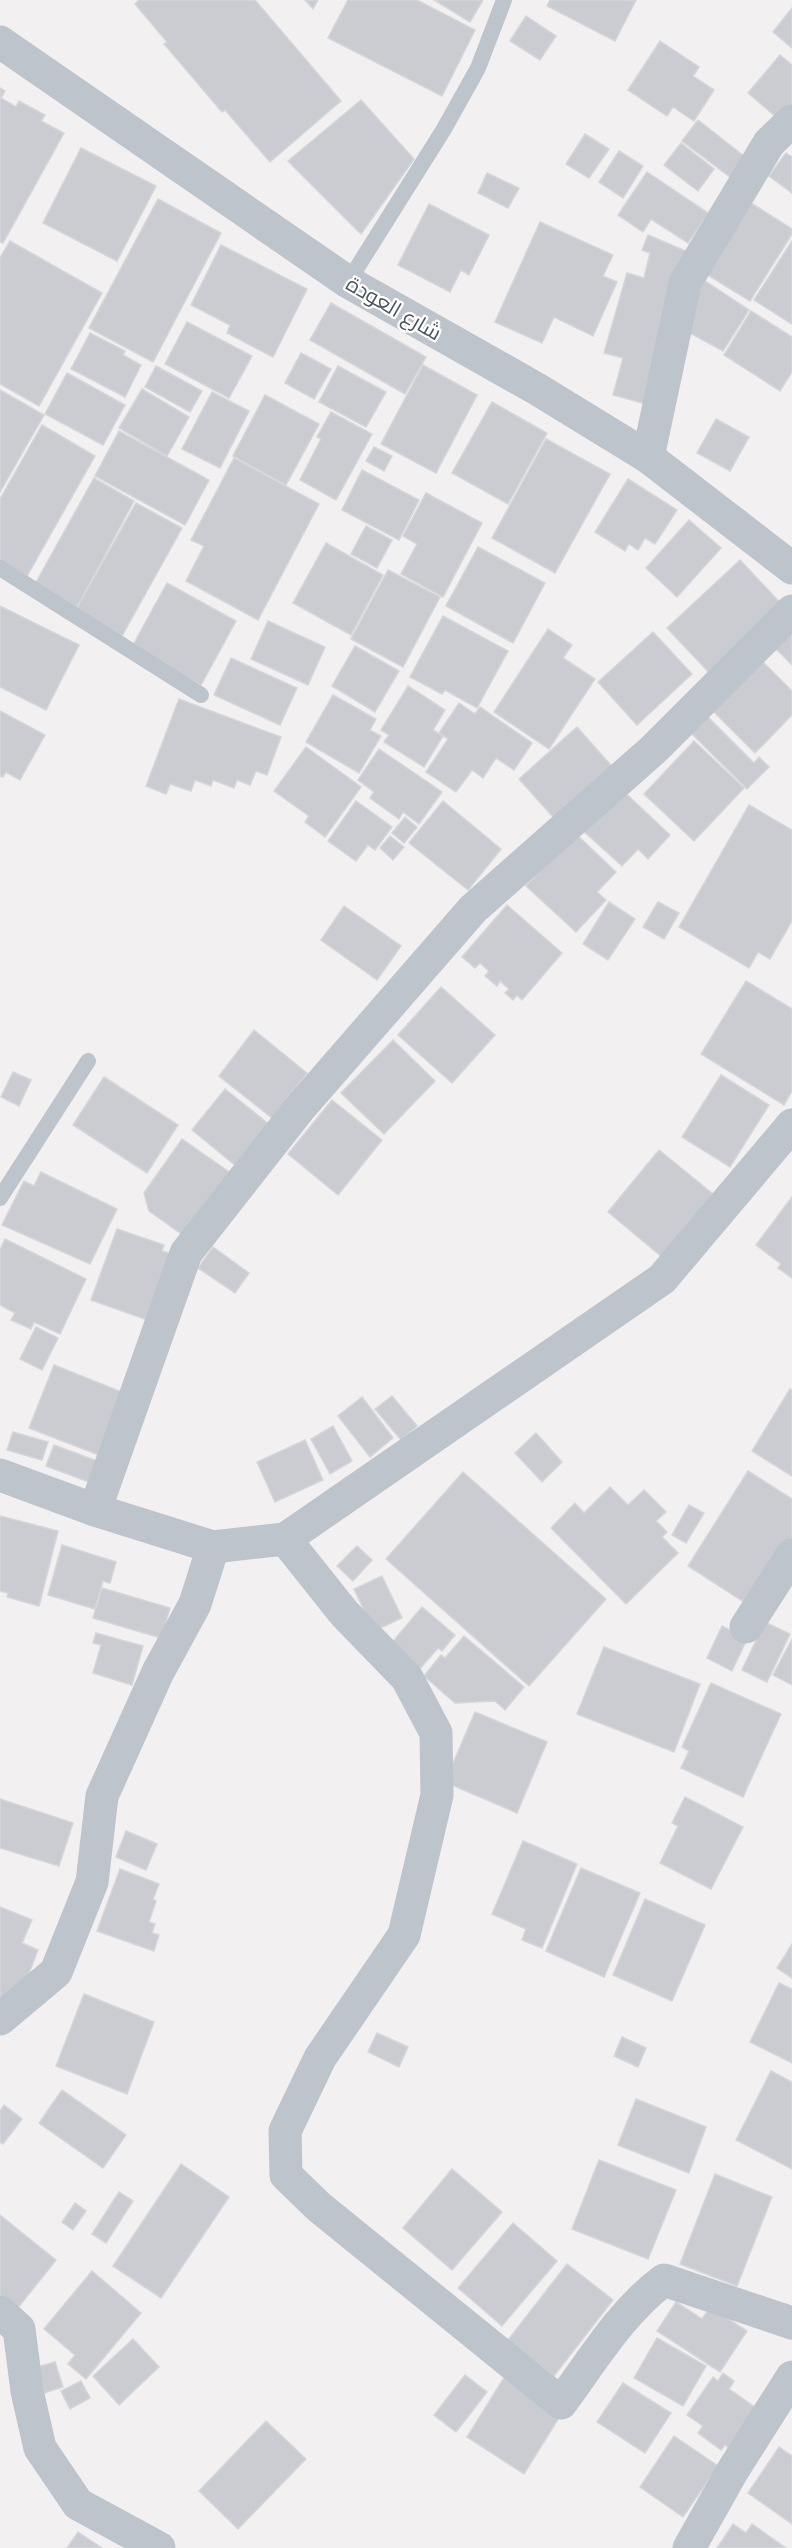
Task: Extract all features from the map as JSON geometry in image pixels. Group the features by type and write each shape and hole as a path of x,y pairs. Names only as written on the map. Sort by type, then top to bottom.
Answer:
{"street":[{"name":"شارع العودة","path":"0,42 348,282 537,389 648,457 792,568"},
{"path":"648,457 685,283 769,143 792,121"},
{"path":"95,1510 186,1253 299,1109 473,909 654,749 792,611"},
{"path":"0,1475 95,1510 213,1547 285,1539 663,1279 792,1125"},
{"path":"285,1539 344,1613 407,1678 436,1733 437,1795 404,1935 320,2058 285,2132 286,2175 319,2207 561,2403 618,2326 644,2295 664,2280 792,2323"},
{"path":"0,2019 56,1972 92,1882 102,1796 158,1672 195,1604 213,1547"},
{"path":"746,1627 792,1555"},
{"path":"0,2312 19,2329 27,2391 40,2448 46,2457 78,2504 159,2548"},
{"path":"689,2548 733,2470 792,2377"}],"lane":[{"path":"348,282 478,68 504,0"},
{"path":"0,568 201,695"},
{"path":"0,1198 88,1061"}],"building":[{"path":"139,0 255,0 341,101 270,162 225,110 222,112 164,44 167,42 135,4"},
{"path":"305,0 318,0 313,9"},
{"path":"348,0 417,0 475,30 442,96 328,38"},
{"path":"434,0 483,0 470,22"},
{"path":"550,0 636,0 615,41 547,6"},
{"path":"792,8 792,48 773,32"},
{"path":"526,16 556,36 540,60 510,41"},
{"path":"660,41 699,67 693,76 714,90 694,121 673,107 667,116 628,90"},
{"path":"780,55 792,65 792,110 782,122 748,93"},
{"path":"0,88 5,91 1,98 16,107 19,101 45,115 41,121 64,133 3,243 0,242"},
{"path":"361,100 414,159 361,234 288,161"},
{"path":"698,120 745,157 730,177 682,141"},
{"path":"585,134 609,149 589,178 566,164"},
{"path":"681,143 714,169 698,191 664,165"},
{"path":"81,148 156,186 117,261 43,223"},
{"path":"619,151 643,166 623,198 599,182"},
{"path":"786,153 792,157 792,193 769,176"},
{"path":"647,172 708,213 688,243 651,219 643,232 618,215"},
{"path":"487,173 519,188 508,208 478,193"},
{"path":"158,199 221,233 153,362 89,328"},
{"path":"751,203 792,229 792,234 750,301 706,274"},
{"path":"429,204 489,235 469,275 461,270 450,292 398,265"},
{"path":"540,222 613,255 603,276 617,282 593,336 554,317 542,343 495,322"},
{"path":"648,235 688,252 646,404 613,395 623,358 604,353 627,273 644,278 650,253 642,250"},
{"path":"10,241 102,293 39,406 0,384 0,258"},
{"path":"792,241 792,324 754,300"},
{"path":"221,245 307,289 273,357 227,333 230,325 191,305"},
{"path":"705,281 749,310 723,351 690,333 696,297"},
{"path":"331,303 426,357 405,394 310,340"},
{"path":"751,311 792,337 792,372 780,391 724,355"},
{"path":"187,322 252,356 229,398 165,364"},
{"path":"90,333 125,351 123,355 141,365 125,397 71,369"},
{"path":"301,353 331,369 314,399 285,383"},
{"path":"423,365 477,395 436,473 381,444"},
{"path":"156,366 202,391 190,412 145,387"},
{"path":"338,366 386,392 366,427 319,402"},
{"path":"67,373 125,405 103,445 45,414"},
{"path":"142,389 189,417 167,456 119,428"},
{"path":"0,390 44,415 0,492"},
{"path":"212,392 249,411 220,468 182,449"},
{"path":"265,395 319,424 286,485 233,456"},
{"path":"492,402 547,433 508,504 452,473"},
{"path":"331,412 372,434 336,500 300,480 321,439 317,437"},
{"path":"716,419 749,437 730,471 697,453"},
{"path":"42,425 95,456 27,576 0,561 0,499"},
{"path":"119,431 209,480 185,525 95,476"},
{"path":"546,439 610,474 555,573 492,538"},
{"path":"374,447 392,456 384,471 366,461"},
{"path":"234,458 319,504 258,620 186,581 204,546 191,540"},
{"path":"362,470 419,500 399,540 342,510"},
{"path":"94,478 134,501 76,609 34,586"},
{"path":"628,479 677,510 655,544 645,538 638,550 629,544 625,551 595,532"},
{"path":"426,493 482,523 443,597 401,574 417,544 403,536"},
{"path":"136,503 182,528 122,636 76,610"},
{"path":"689,520 721,548 677,597 646,568"},
{"path":"366,526 392,540 377,568 351,554"},
{"path":"326,543 383,575 351,635 293,603"},
{"path":"478,547 545,583 513,643 446,606"},
{"path":"740,560 787,610 715,679 667,628"},
{"path":"388,570 440,597 403,667 351,639"},
{"path":"167,583 236,621 201,685 132,647"},
{"path":"0,606 79,645 46,710 0,687"},
{"path":"443,616 508,651 477,708 445,690 442,694 410,677"},
{"path":"792,620 792,665 770,643"},
{"path":"268,621 325,647 308,685 251,659"},
{"path":"548,629 572,645 563,658 595,679 549,749 494,712"},
{"path":"653,632 692,674 637,725 598,682"},
{"path":"355,646 399,671 375,712 332,686"},
{"path":"231,658 297,688 280,725 214,695"},
{"path":"759,658 792,691 792,715 755,753 710,708"},
{"path":"408,686 445,710 433,730 443,736 424,767 384,742 389,735 381,730"},
{"path":"333,695 376,719 370,730 381,736 359,773 306,742"},
{"path":"179,699 281,737 267,775 256,771 250,785 237,780 234,788 213,780 211,786 195,780 191,791 170,784 166,794 146,786"},
{"path":"459,703 475,714 480,707 532,743 514,770 496,758 483,778 472,770 456,792 426,772 448,739 439,733"},
{"path":"0,711 45,735 20,780 6,772 3,777 0,776"},
{"path":"706,715 754,763 759,757 769,767 747,789 690,732"},
{"path":"577,727 616,771 562,827 519,779"},
{"path":"694,741 744,788 694,841 644,794"},
{"path":"306,747 361,787 325,837 305,822 309,816 274,791"},
{"path":"379,749 442,792 419,824 403,812 399,819 370,798 374,792 358,780"},
{"path":"619,787 670,835 648,859 638,849 622,866 580,828"},
{"path":"356,801 392,827 375,850 368,845 356,861 328,841"},
{"path":"443,801 501,849 468,890 409,843"},
{"path":"749,805 792,830 792,921 770,959 758,952 749,968 679,927"},
{"path":"405,817 417,827 404,843 392,833"},
{"path":"575,833 616,872 597,892 606,900 576,932 526,886"},
{"path":"390,836 404,847 393,860 380,848"},
{"path":"609,902 635,919 608,960 583,944"},
{"path":"658,902 679,913 664,939 643,927"},
{"path":"507,905 562,953 522,1000 517,995 513,1000 505,993 509,989 500,981 497,986 485,976 489,971 480,963 475,968 462,957"},
{"path":"344,906 401,946 377,980 321,940"},
{"path":"746,981 792,1009 792,1091 784,1105 701,1054"},
{"path":"441,987 495,1035 452,1083 398,1035"},
{"path":"254,1030 307,1073 272,1118 219,1076"},
{"path":"393,1040 435,1081 384,1134 341,1093"},
{"path":"13,1072 31,1080 19,1106 1,1097"},
{"path":"721,1075 769,1105 730,1167 682,1137"},
{"path":"104,1077 178,1125 147,1173 73,1125"},
{"path":"225,1089 275,1129 242,1171 192,1130"},
{"path":"332,1100 382,1140 338,1195 288,1154"},
{"path":"182,1139 235,1176 190,1240 149,1211 144,1193"},
{"path":"659,1150 713,1194 662,1257 608,1212"},
{"path":"41,1172 117,1209 90,1264 2,1225 24,1181 34,1186"},
{"path":"792,1197 792,1278 778,1268 781,1264 756,1245"},
{"path":"117,1229 164,1245 162,1251 176,1255 153,1322 91,1300"},
{"path":"5,1239 86,1279 60,1334 34,1322 31,1329 11,1320 15,1313 0,1305 0,1250"},
{"path":"213,1247 249,1273 235,1293 198,1268"},
{"path":"36,1327 58,1338 42,1370 20,1359"},
{"path":"54,1365 129,1395 104,1457 29,1428"},
{"path":"790,1389 792,1390 792,1476 752,1451"},
{"path":"392,1396 417,1426 401,1440 375,1409"},
{"path":"362,1397 393,1438 370,1457 338,1416"},
{"path":"333,1426 352,1461 330,1474 311,1439"},
{"path":"13,1432 48,1442 42,1460 7,1450"},
{"path":"536,1433 562,1462 542,1482 515,1453"},
{"path":"305,1440 323,1480 275,1502 257,1462"},
{"path":"54,1445 97,1461 89,1482 46,1466"},
{"path":"748,1471 792,1499 792,1539 750,1606 688,1566"},
{"path":"463,1472 606,1599 529,1686 386,1559"},
{"path":"610,1487 628,1505 644,1490 666,1512 656,1521 667,1532 662,1537 678,1553 626,1604 551,1528 575,1503 584,1513"},
{"path":"689,1505 704,1513 686,1543 672,1535"},
{"path":"0,1516 58,1531 39,1606 7,1597 8,1593 0,1591"},
{"path":"62,1545 116,1562 110,1583 103,1581 95,1609 48,1595"},
{"path":"357,1546 372,1560 353,1581 337,1566"},
{"path":"382,1576 402,1618 374,1631 354,1589"},
{"path":"102,1588 170,1608 161,1638 93,1618"},
{"path":"422,1607 455,1635 442,1651 438,1648 418,1671 389,1646"},
{"path":"765,1622 790,1634 767,1682 742,1670"},
{"path":"722,1626 747,1639 732,1671 707,1658"},
{"path":"96,1633 143,1646 132,1685 93,1673 101,1645 93,1643"},
{"path":"464,1636 524,1687 505,1710 495,1701 455,1703 424,1676 441,1655 445,1658"},
{"path":"792,1639 792,1685 773,1675"},
{"path":"604,1647 700,1684 674,1752 577,1714"},
{"path":"711,1683 781,1714 743,1797 681,1768 689,1751 682,1747"},
{"path":"475,1712 547,1742 517,1813 445,1782"},
{"path":"685,1797 743,1827 711,1889 660,1863 678,1826 672,1823"},
{"path":"0,1799 73,1823 59,1866 0,1848"},
{"path":"126,1831 157,1844 146,1870 116,1857"},
{"path":"523,1841 577,1864 542,1948 522,1940 526,1929 492,1914"},
{"path":"581,1868 640,1893 604,1977 546,1951"},
{"path":"120,1869 159,1884 153,1899 156,1901 149,1922 155,1924 152,1933 159,1935 154,1951 97,1931"},
{"path":"645,1899 705,1925 672,2001 613,1975"},
{"path":"0,1907 32,1920 22,1943 38,1950 18,2002 0,2005"},
{"path":"792,1944 792,1978 777,1968"},
{"path":"779,1983 792,1989 792,2063 750,2042"},
{"path":"84,1994 154,2022 127,2094 56,2066"},
{"path":"377,2033 408,2047 399,2067 368,2052"},
{"path":"622,2037 646,2048 638,2067 614,2056"},
{"path":"771,2071 792,2082 792,2169 736,2140"},
{"path":"62,2090 126,2135 103,2168 39,2123"},
{"path":"636,2099 706,2127 689,2173 618,2145"},
{"path":"4,2105 22,2119 3,2144 0,2142 0,2111"},
{"path":"599,2160 676,2190 648,2259 572,2229"},
{"path":"181,2164 229,2197 161,2298 113,2266"},
{"path":"452,2169 502,2212 452,2270 403,2228"},
{"path":"715,2174 772,2197 737,2286 680,2264"},
{"path":"119,2192 133,2201 106,2243 92,2234"},
{"path":"75,2203 86,2211 73,2230 62,2222"},
{"path":"0,2215 56,2260 13,2314 0,2304"},
{"path":"513,2223 557,2261 502,2326 458,2288"},
{"path":"567,2264 613,2300 554,2376 508,2340"},
{"path":"92,2271 141,2313 86,2379 68,2364 75,2355 44,2329"},
{"path":"676,2302 702,2319 710,2307 747,2331 720,2372 657,2331"},
{"path":"657,2338 706,2366 683,2406 634,2378"},
{"path":"133,2339 159,2367 119,2405 93,2376"},
{"path":"55,2362 63,2387 44,2393 37,2367"},
{"path":"723,2373 734,2381 729,2389 762,2412 734,2452 725,2445 721,2450 698,2433 703,2426 687,2415 713,2377 718,2381"},
{"path":"465,2375 487,2392 456,2432 434,2415"},
{"path":"505,2376 562,2413 524,2474 467,2437"},
{"path":"81,2381 90,2398 70,2409 61,2391"},
{"path":"623,2383 671,2413 645,2453 597,2422"},
{"path":"266,2421 306,2459 238,2529 199,2491"},
{"path":"674,2436 718,2466 683,2517 640,2487"},
{"path":"779,2447 792,2456 792,2524 748,2493"},
{"path":"733,2524 746,2533 752,2524 786,2548 717,2548"},
{"path":"78,2532 102,2548 67,2548"}]}
